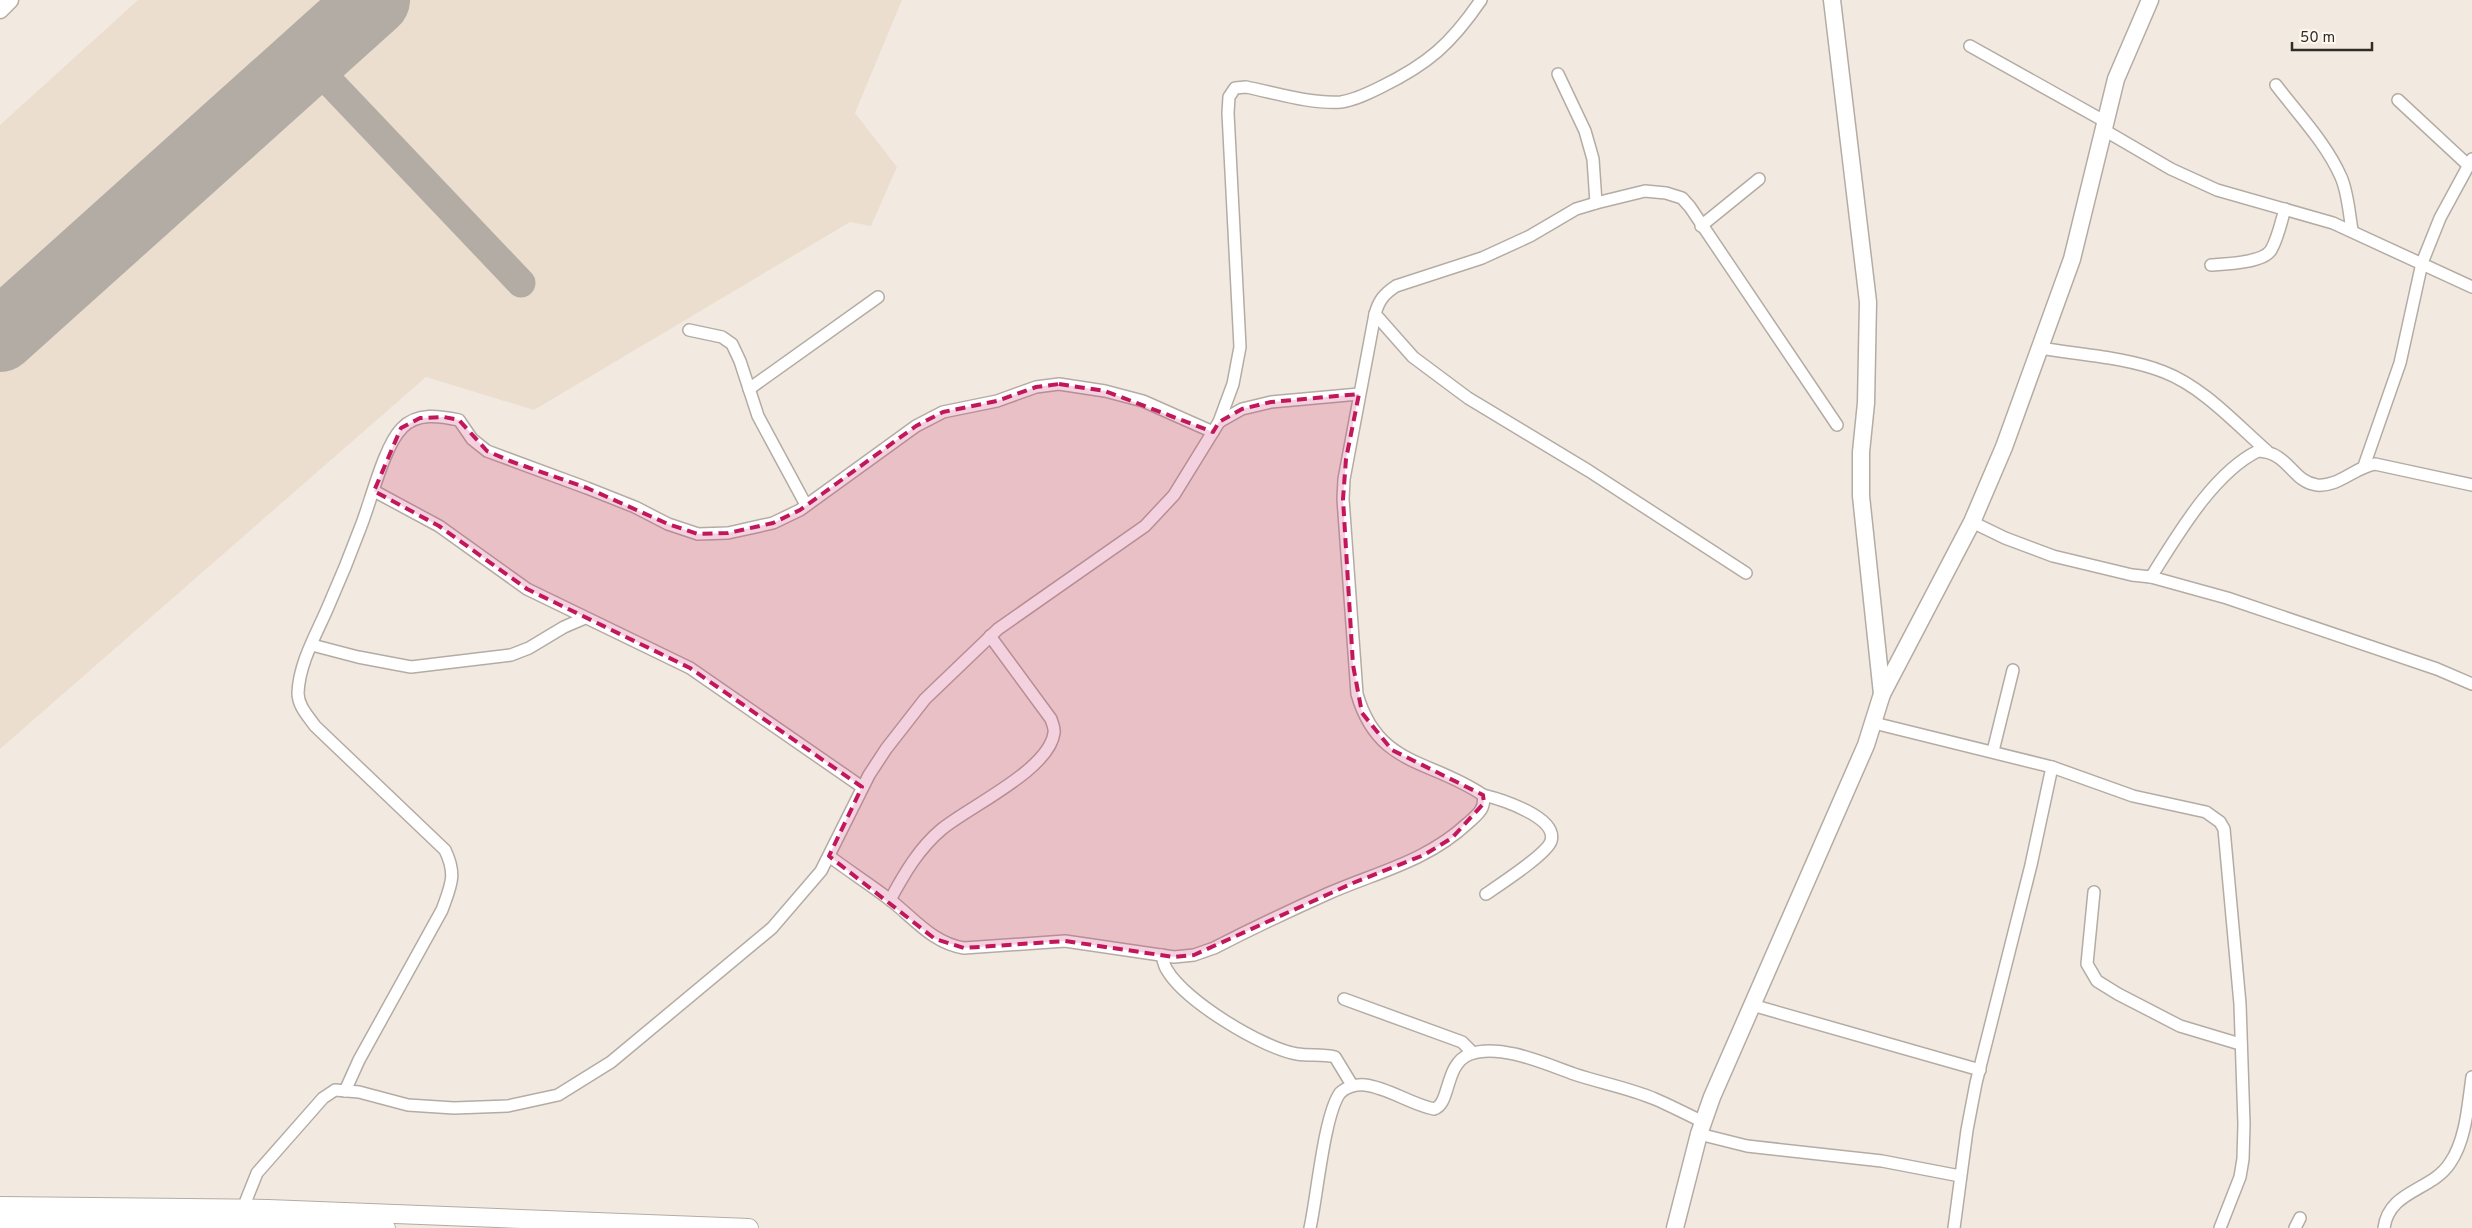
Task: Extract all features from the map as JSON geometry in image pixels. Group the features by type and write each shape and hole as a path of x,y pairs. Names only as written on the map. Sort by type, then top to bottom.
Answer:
{"main road":[{"path":"0,1206 243,1208 478,1222 749,1228"},
{"path":"0,1221 386,1228"}],"street":[{"path":"0,10 10,0"},
{"path":"243,1208 253,1180 263,1165 323,1098 336,1090 408,1105 454,1108 508,1106 558,1095 611,1062 772,928 821,871 862,787 886,749 925,699 990,636 1145,526 1174,495 1216,427 1233,384 1240,347 1228,113 1230,97 1236,88 1246,86 1342,102 1364,95 1414,70 1439,51 1481,0"},
{"path":"1832,0 1868,302 1866,403 1860,496 1882,694"},
{"path":"1675,1228 1701,1128 1752,1005 1815,864 1874,722 1882,694 1972,522 2004,447 2072,258 2116,79 2150,0"},
{"path":"1970,46 2195,180 2217,190 2318,218 2352,230 2368,241 2422,263 2472,287"},
{"path":"1558,74 1585,131 1593,159 1596,203"},
{"path":"2276,85 2319,140 2341,177 2346,193 2352,230"},
{"path":"2364,466 2400,363 2422,263 2440,218 2470,162 2398,100"},
{"path":"1701,226 1759,179"},
{"path":"1486,894 1536,858 1551,842 1552,834 1546,822 1502,799 1483,795 1392,750 1376,734 1362,713 1357,694 1353,665 1343,499 1346,459 1379,300 1385,292 1396,286 1482,258 1530,236 1576,209 1645,191 1666,193 1682,198 1837,425"},
{"path":"2211,266 2256,260 2266,255 2272,248 2286,209"},
{"path":"749,389 878,297"},
{"path":"1375,314 1413,357 1468,398 1589,470 1746,573"},
{"path":"689,330 722,337 732,344 740,360 758,416 806,505"},
{"path":"2040,348 2137,364 2165,372 2204,397 2267,452"},
{"path":"346,1091 381,1019 442,910 451,885 452,866 445,850 315,726 300,705 298,692 300,678 312,645 340,580 387,456 401,428 410,422 430,416 459,420 472,439 487,451 587,488 635,507 668,524 698,534 728,533 773,522 806,505 916,426 943,412 997,401 1036,388 1059,384 1105,391 1143,401 1216,427"},
{"path":"1216,427 1242,409 1271,402 1359,394"},
{"path":"2151,577 2193,512 2221,481 2249,455 2258,451 2277,455 2303,480 2319,485 2344,479 2364,466 2385,465 2472,485"},
{"path":"374,491 439,526 527,589 690,668 862,787"},
{"path":"1972,522 2005,538 2053,556 2132,575 2151,577 2227,598 2437,669 2472,684"},
{"path":"312,645 374,661 411,666 511,655 529,648 585,618"},
{"path":"890,900 910,865 942,829 1014,781 1043,756 1052,742 1055,731 1051,719 990,636"},
{"path":"1993,751 2013,670"},
{"path":"1874,722 2052,767 2133,796 2206,812 2220,822 2226,838 2240,1004 2243,1159 2237,1186 2220,1228"},
{"path":"1954,1228 1960,1176 1980,1070 2031,866 2052,767"},
{"path":"829,856 890,900 935,939 950,946 964,948 1065,941 1162,955 1194,955 1214,948 1353,883 1424,856 1452,838 1480,812 1484,803 1483,795"},
{"path":"2094,892 2087,964 2097,981 2180,1026 2240,1044"},
{"path":"1162,955 1167,970 1177,982 1225,1021 1251,1037 1288,1051 1335,1057 1352,1085"},
{"path":"1344,999 1462,1042 1473,1053"},
{"path":"1752,1005 1980,1070"},
{"path":"1310,1228 1327,1133 1335,1102 1342,1091 1352,1085 1364,1085 1423,1107 1438,1108 1444,1098 1454,1067 1462,1058 1473,1053 1501,1052 1534,1059 1654,1098 1701,1128 1747,1146 1882,1161 1960,1176"},
{"path":"2384,1228 2392,1206 2445,1170 2450,1164 2459,1145 2472,1078"}],"highlighted area":[{"path":"1059,384 1105,391 1213,432 1219,422 1242,409 1271,402 1359,394 1346,459 1343,499 1353,665 1362,713 1392,750 1473,788 1483,795 1484,803 1452,838 1424,855 1353,883 1194,955 1174,957 1065,941 964,948 935,939 829,856 862,787 690,668 527,589 439,526 374,491 401,428 420,418 444,417 459,420 487,451 587,488 668,524 698,534 728,533 773,523 800,510 916,426 943,412 997,401 1036,387"}],"shaded area":[{"path":"138,0 902,0 855,113 897,167 871,226 850,222 534,410 426,377 0,749 0,125"}],"taxiway":[{"path":"308,59 521,283"}],"runway":[{"path":"0,336 374,0"}]}
